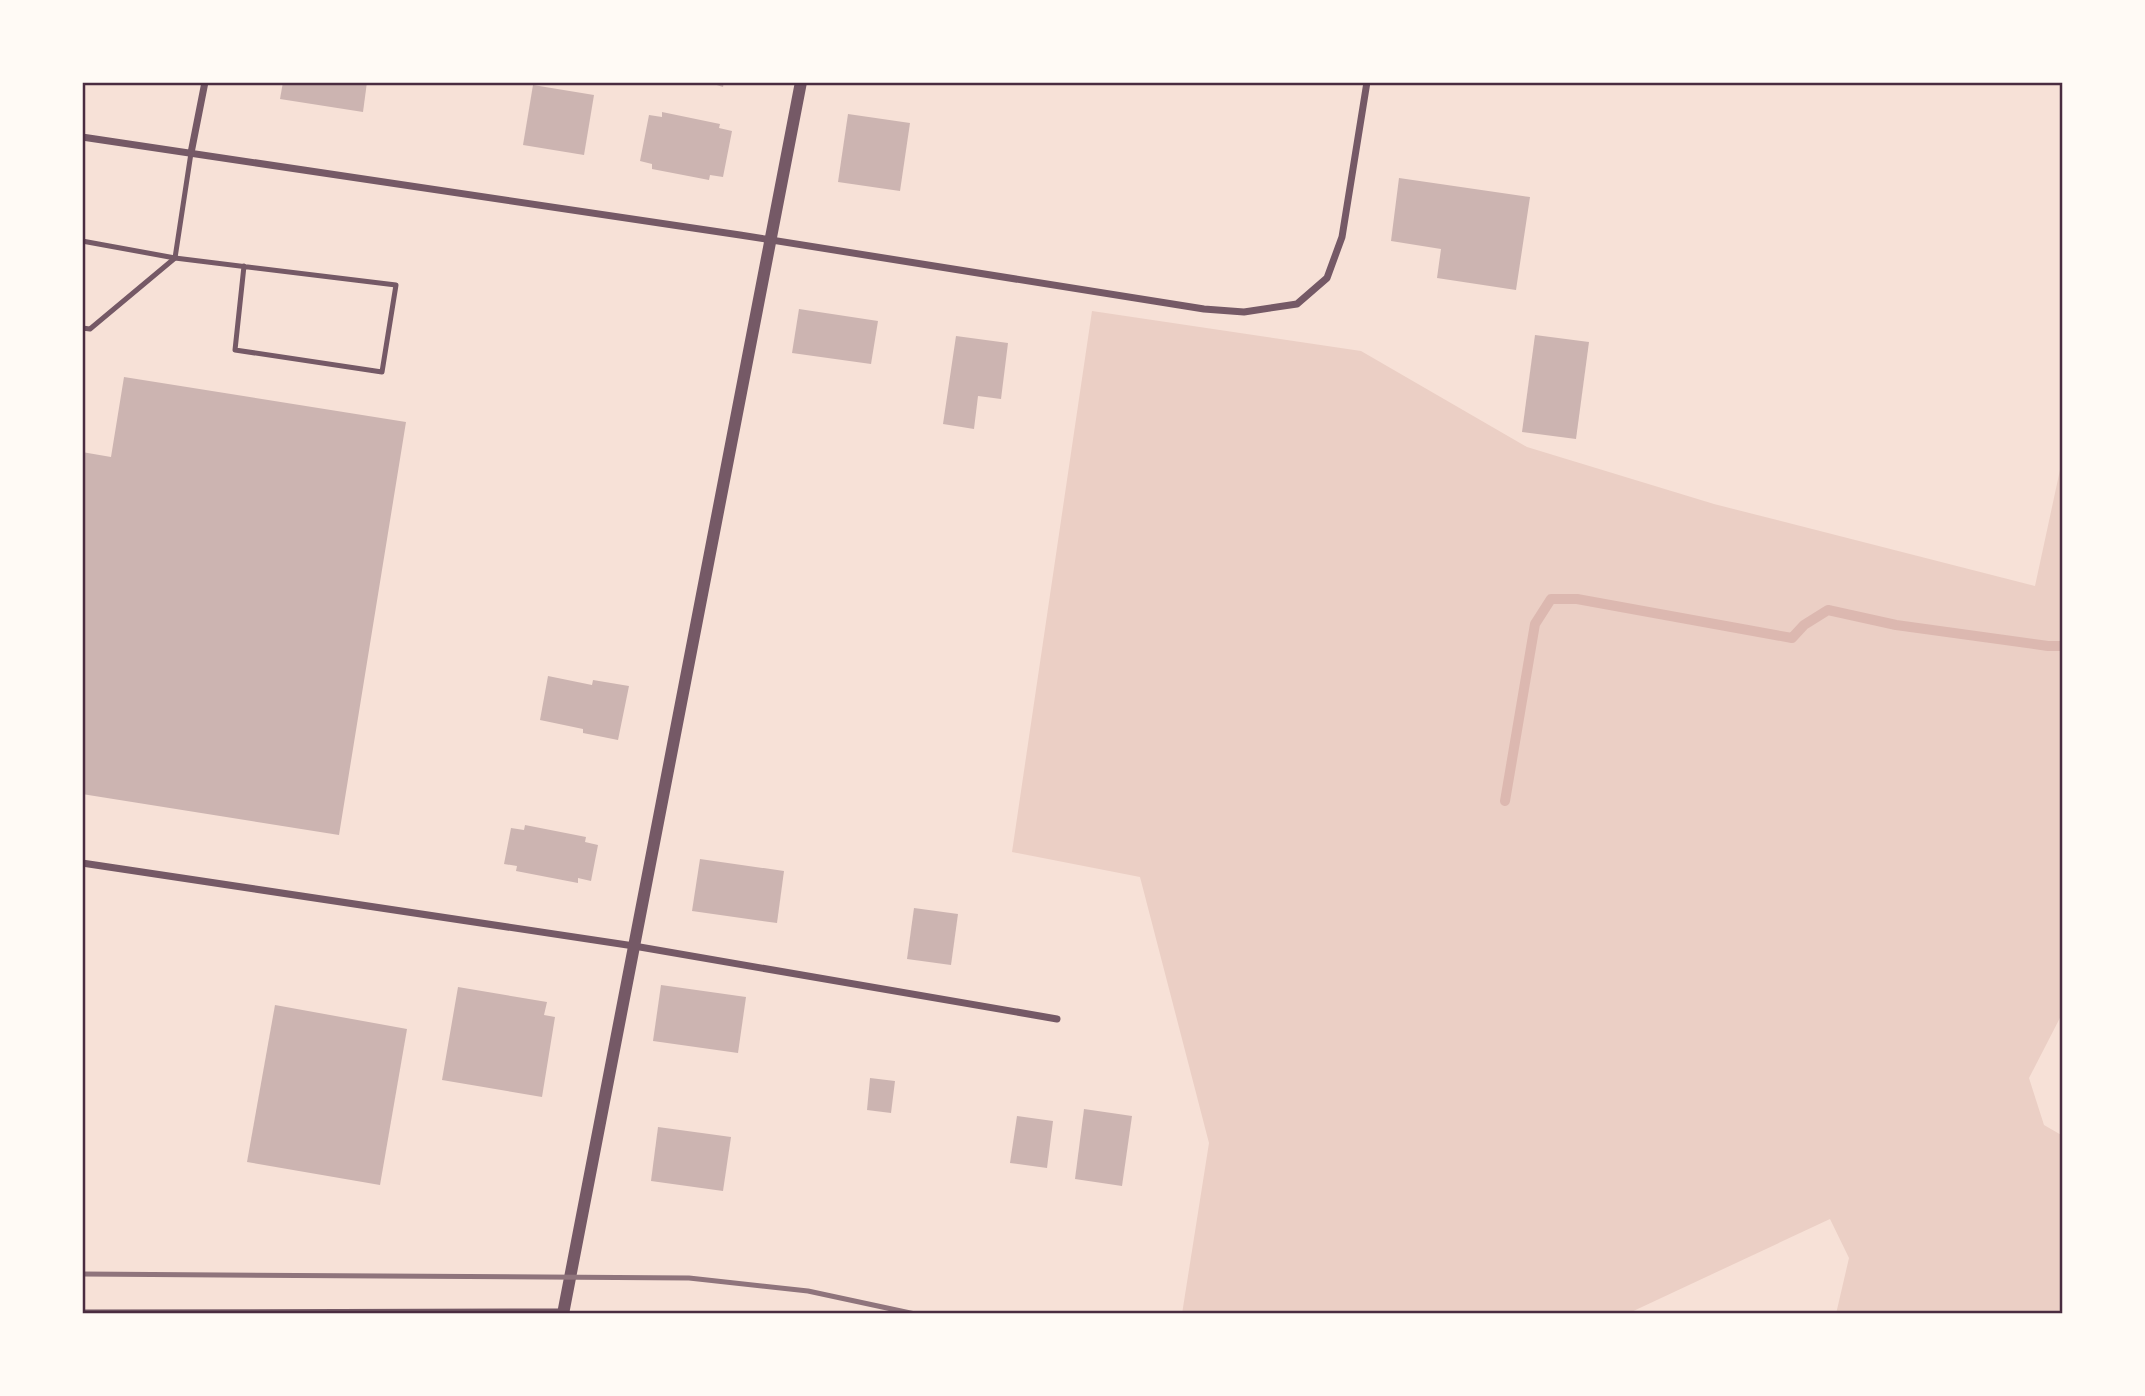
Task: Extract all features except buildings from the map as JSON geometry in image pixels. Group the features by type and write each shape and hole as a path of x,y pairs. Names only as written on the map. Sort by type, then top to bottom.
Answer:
{"street":[{"path":"191,153 205,82"},
{"path":"563,1312 801,82"},
{"path":"82,137 770,240 1205,309 1244,312 1297,304 1327,278 1342,237 1367,82"},
{"path":"82,863 634,946 1057,1019"}],"lane":[{"path":"82,328 90,329 175,258 191,153"},
{"path":"82,241 175,258 244,266 396,285 382,372 236,351 244,266"},
{"path":"82,1312 563,1312"}],"shaded area":[{"path":"1092,311 1361,351 1527,447 1714,504 2035,586 2063,456 2063,1012 2029,1078 2044,1125 2063,1136 2063,1314 1836,1314 1849,1258 1830,1219 1627,1314 1182,1314 1209,1143 1140,877 1012,852"}],"waterway":[{"path":"1505,801 1535,624 1551,599 1577,599 1792,638 1804,625 1828,610 1896,625 2063,646"}],"railway":[{"path":"82,1274 689,1278 808,1291 915,1314"}]}
